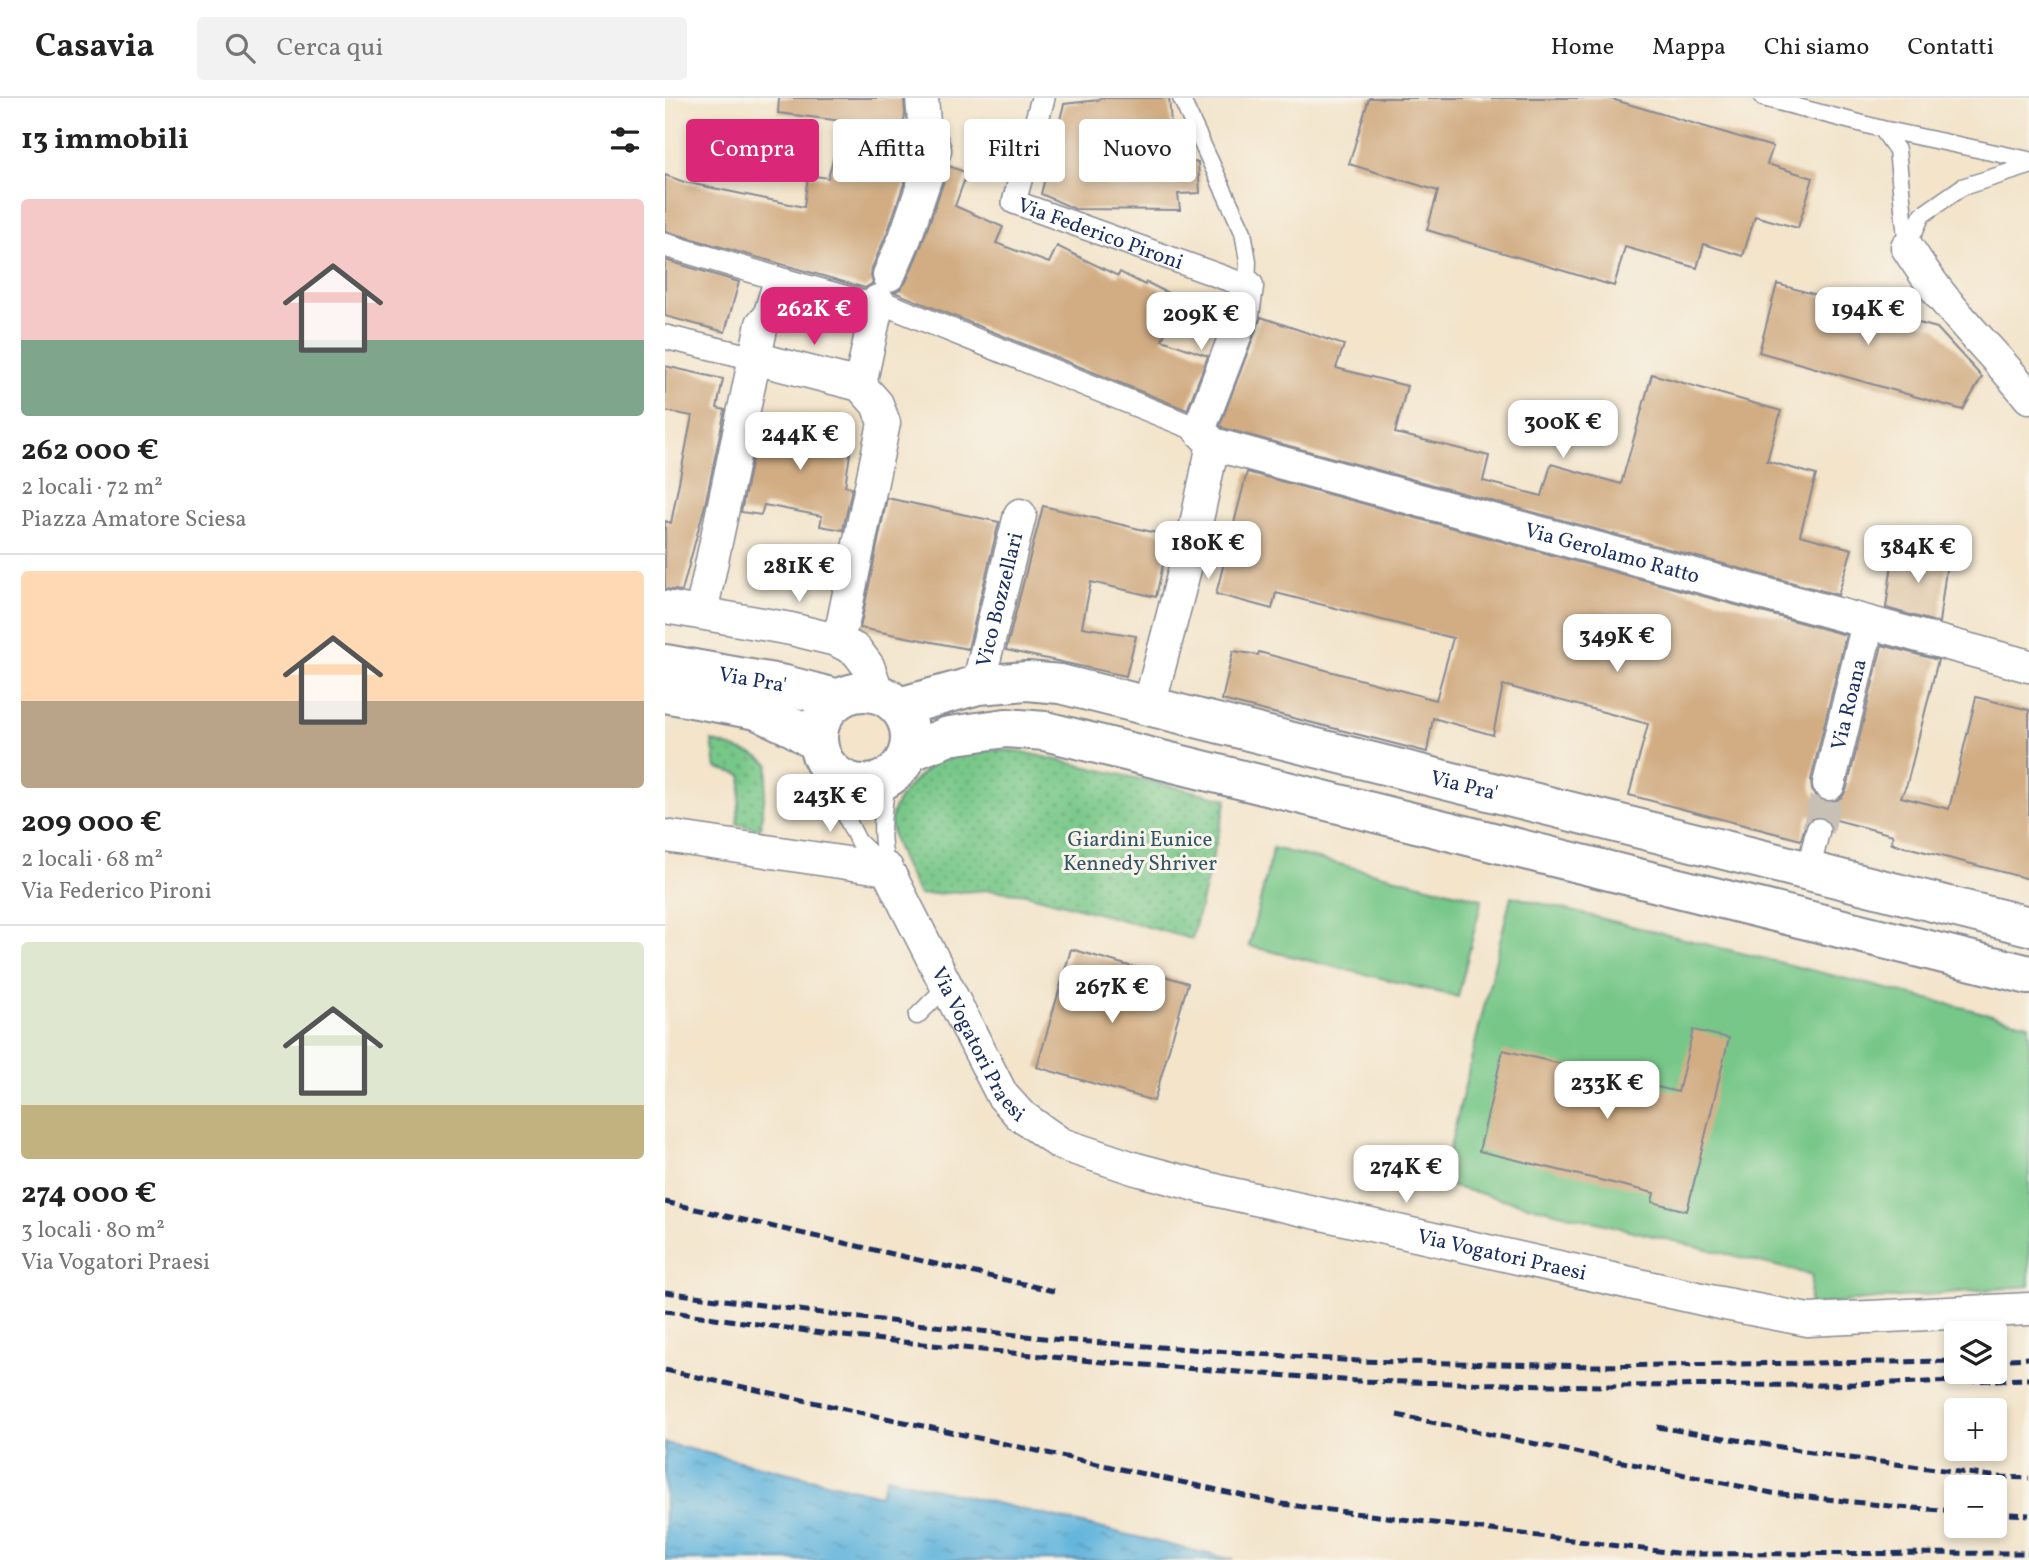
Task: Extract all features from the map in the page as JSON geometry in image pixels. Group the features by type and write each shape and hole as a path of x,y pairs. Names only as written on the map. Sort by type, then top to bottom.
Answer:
{"main road":[{"name":"Via Pra'","path":"665,664 785,685 839,699"},
{"name":"Via Pra'","path":"892,702 978,685 1027,681 1060,684 2029,926"},
{"path":"899,765 911,740 910,728 906,717 892,702 874,693 862,692 839,699 822,718 819,731 826,758 854,784 878,783 899,765 949,736 1006,728 1045,731 2029,975"},
{"name":"Via Pra'","path":"665,693 757,710 795,728 826,758"}],"street":[{"path":"922,98 924,119"},
{"path":"932,119 938,98"},
{"name":"Via Federico Pironi","path":"1043,98 1014,202 1247,285"},
{"path":"860,385 881,294 905,238 924,182"},
{"path":"665,245 776,278 881,294 1206,437"},
{"path":"1907,247 1949,306 2029,397"},
{"path":"701,613 762,324 776,278"},
{"path":"1149,706 1194,534 1206,437 1243,315 1247,285"},
{"path":"665,337 752,371 860,385 877,404 884,423 843,622 836,640"},
{"name":"Via Gerolamo Ratto","path":"1206,437 2029,666"},
{"name":"Vico Bozzellari","path":"978,685 1020,515"},
{"path":"665,607 791,629 836,640 856,650 868,666 878,694 892,702"},
{"name":"Via Roana","path":"1829,784 1868,623"},
{"path":"1808,870 1818,830"},
{"path":"665,836 887,869"},
{"name":"Via Vogatori Praesi","path":"887,869 1002,1095 1020,1115 1061,1144 1136,1169 1219,1191 1715,1302 1808,1320 2029,1309"}],"lane":[{"path":"1181,98 1243,232 1248,261 1247,285"},
{"path":"1763,98 1882,129 2029,160"},
{"path":"1882,129 1897,150 1907,247"},
{"path":"1907,247 1922,215 1962,187 2029,166"},
{"path":"826,758 848,821 858,841 887,869"},
{"path":"887,869 882,846 882,817 899,765"},
{"path":"917,1016 937,996 945,980"}],"green space":[{"path":"712,741 755,755 769,764 760,829 737,824 742,775 716,768"},
{"name":"Giardini Eunice Kennedy Shriver","path":"975,749 1018,751 1227,799 1192,939 1027,894 989,890 919,895 895,842 892,814 911,784 930,767 951,755"},
{"path":"1273,848 1482,899 1458,997 1249,946"},
{"path":"1511,896 2029,1024 2029,1286 1809,1305 1812,1275 1441,1184"}],"water":[{"path":"665,1443 880,1495 887,1477 1233,1560 665,1560"}],"building":[{"path":"779,98 904,98 905,114 904,119 833,120 778,113"},
{"path":"1169,98 1171,119 1079,119 1079,182 1196,182 1198,162 1200,193 1178,194 1180,210 1075,209 1041,194 1044,182 1065,182 1065,119 1060,119 1064,104"},
{"path":"1369,98 1608,98 1773,147 1767,164 1813,178 1798,228 1755,216 1743,256 1704,244 1697,268 1625,247 1614,286 1427,230 1438,191 1349,164"},
{"path":"833,159 833,182 905,182 872,268 873,283 865,288 665,231 665,175 684,182 804,207 807,182 819,182 819,177 828,178"},
{"path":"950,166 964,172 964,181 955,206 1003,227 996,243 1049,263 1057,246 1118,276 1120,272 1180,299 1162,340 1208,356 1187,410 894,292 906,282 943,182 950,182"},
{"path":"665,260 739,282 725,332 665,316"},
{"path":"1777,284 1937,328 1982,377 1963,410 1759,352"},
{"path":"1261,317 1344,345 1336,368 1407,386 1395,433 1489,456 1483,481 1542,496 1551,464 1621,484 1652,374 1781,411 1767,461 1816,475 1800,535 1852,549 1838,595 1223,428 1220,425"},
{"path":"665,366 723,379 717,408 725,410 705,505 682,591 665,589 665,521 671,523 692,416 665,411"},
{"path":"761,417 853,435 845,486 852,488 843,530 820,526 822,516 764,505 761,515 741,512"},
{"path":"1247,472 1846,635 1811,780 1816,797 1824,802 1835,801 1843,796 1847,788 1882,645 1938,660 1907,784 1901,797 1949,809 1976,697 2029,710 2029,879 1891,843 1893,835 1821,816 1808,815 1801,840 1629,795 1648,724 1503,685 1493,735 1433,718 1427,752 1222,700 1233,651 1258,655 1259,652 1436,700 1453,638 1276,593 1272,609 1216,594"},
{"path":"887,498 999,522 968,649 860,628"},
{"path":"1043,506 1169,536 1156,597 1091,582 1082,627 1136,636 1126,676 1006,650"},
{"path":"1901,552 1948,554 1939,623 1886,608 1892,563 1901,565"},
{"path":"1071,949 1188,983 1154,1101 1037,1067"},
{"path":"1693,1030 1729,1038 1687,1211 1652,1202 1654,1193 1479,1151 1503,1050 1678,1092"}],"tunnel":[{"path":"1818,830 1829,784"}],"railway":[{"path":"665,1202 1054,1291"},
{"path":"665,1292 844,1316 1062,1340 1358,1361 1593,1366 1944,1361"},
{"path":"665,1311 843,1336 1091,1361 1357,1381 1601,1386 1822,1385 2029,1379"},
{"path":"2007,1359 2029,1358"},
{"path":"665,1370 1282,1504 1683,1554 2029,1553"},
{"path":"1397,1415 1772,1493 1944,1510"},
{"path":"1657,1427 1849,1458 1999,1477 2029,1478"},
{"path":"2007,1514 2029,1515"}]}
